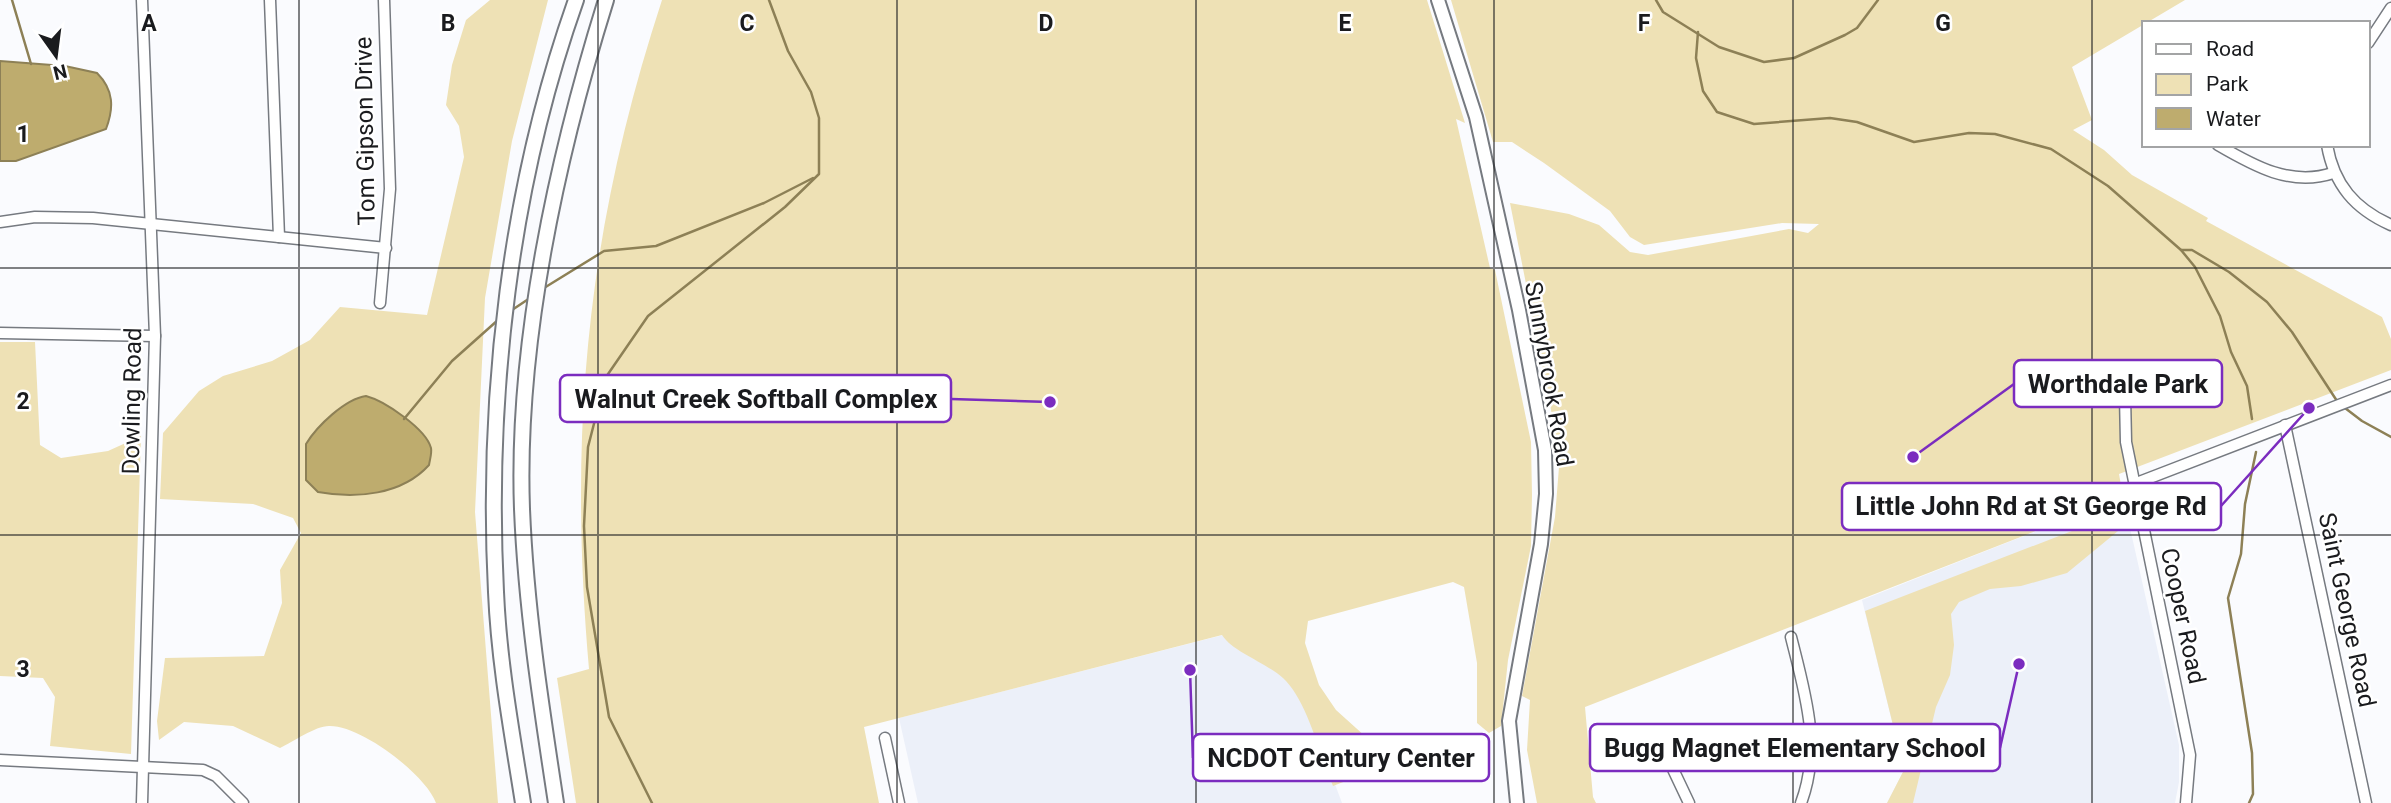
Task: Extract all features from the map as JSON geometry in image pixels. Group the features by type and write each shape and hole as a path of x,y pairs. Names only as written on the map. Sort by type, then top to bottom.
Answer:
{"highway":[{"path":"523,803 510,721 496,592 495,484 501,355 512,263 537,131 559,48 576,0"},
{"path":"556,803 533,654 522,507 524,433 531,342 548,234 573,105 606,0"}],"main road":[{"name":"Sunnybrook Road","path":"1438,0 1476,117 1519,310 1545,450 1546,494 1541,544 1509,721 1517,803"}],"street":[{"name":"Dowling Road","path":"142,0 155,336 142,803"},
{"path":"270,0 279,237"},
{"name":"Tom Gipson Drive","path":"380,303 390,189 384,0"},
{"path":"2370,41 2388,20 2391,8"},
{"path":"2222,147 2277,174 2302,178 2333,173"},
{"path":"2327,147 2333,173 2355,203 2391,225"},
{"path":"0,222 35,217 82,218 386,248"},
{"path":"0,333 155,336"},
{"path":"2134,484 2391,385"},
{"name":"Cooper Road","path":"2125,396 2126,442 2189,746 2191,772 2186,803"},
{"name":"Saint George Road","path":"2285,425 2366,803"},
{"path":"1791,638 1809,711 1812,747 1809,781 1801,803"},
{"path":"885,738 899,803"},
{"path":"0,760 203,770 216,776 243,803"},
{"path":"1671,765 1689,803"}],"shaded area":[{"path":"2123,497 2179,745 2179,782 2175,803 1887,803 1904,770 1862,600"},
{"path":"1274,622 1342,803 918,803 899,718"}],"green space":[{"path":"490,0 548,0 512,141 485,298 475,512 498,803 436,803 420,779 391,754 358,734 342,728 329,726 317,729 280,748 233,726 184,722 159,740 157,721 165,658 264,656 282,603 280,570 301,533 293,518 253,504 160,499 163,433 199,391 223,376 272,361 310,340 340,307 427,315 464,157 459,126 446,105 452,65 466,20"},
{"path":"662,0 1427,0 1465,123 1456,119 1490,268 1495,270 1531,442 1531,546 1508,660 1501,726 1489,733 1477,723 1477,663 1464,587 1453,582 1308,621 1305,643 1319,685 1336,710 1366,737 1374,760 1351,779 1333,786 1306,714 1292,688 1276,672 1234,647 1222,635 864,727 879,803 576,803 557,678 589,669 581,495 583,412 590,330 600,249 616,167 636,85"},
{"path":"1451,0 2185,0 2150,21 2142,21 2142,25 2072,67 2092,120 2073,130 2104,150 2132,175 2208,218 2206,221 2382,317 2391,339 2391,370 2119,474 2123,497 1585,707 1593,797 1596,803 1537,803 1527,750 1530,700 1522,696 1555,517 1559,467 1552,415 1510,203 1569,214 1599,225 1630,252 1648,255 1789,229 1808,233 1819,224 1782,223 1644,245 1630,237 1610,211 1544,163 1512,142 1493,142"},
{"path":"0,342 35,342 40,445 61,458 108,451 141,436 131,754 50,746 55,697 43,678 0,676"},
{"path":"2126,510 2129,522 2067,573 2021,586 1990,589 1959,602 1951,614 1954,645 1950,675 1936,707 1913,803 1887,803 1904,770 1865,611"}],"water":[{"path":"0,61 65,66 97,73 107,86 111,100 106,129 16,161 0,161"},
{"path":"366,396 394,410 421,433 431,448 429,465 406,483 392,489 348,495 318,492 306,480 306,444 332,414 349,402"}],"waterway":[{"path":"12,0 31,64"},
{"path":"652,803 609,717 587,587 584,526 588,447 606,377 648,316 785,207 819,174 819,118 811,92 788,51 769,0"},
{"path":"1656,0 1663,12 1719,47 1764,62 1794,58 1845,35 1857,28 1878,0"},
{"path":"1698,32 1696,58 1703,91 1717,112 1754,124 1830,118 1857,122 1914,142 1969,133 1995,134 2051,149 2108,186 2181,250 2195,267 2220,316 2231,352 2247,386 2252,419"},
{"path":"544,288 604,251 656,246 764,203 813,178"},
{"path":"2181,250 2192,250 2229,272 2267,302 2292,332 2337,401"},
{"path":"512,310 530,298"},
{"path":"404,419 452,361 498,320"},
{"path":"2345,408 2391,437"},
{"path":"2249,803 2253,794 2252,753 2228,598 2241,554 2245,504 2256,452"}],"place":[{"name":"Walnut Creek Softball Complex","path":"1050,402"},
{"name":"Little John Rd at St George Rd","path":"2309,408"},
{"name":"Worthdale Park","path":"1913,457"},
{"name":"Bugg Magnet Elementary School","path":"2019,664"},
{"name":"NCDOT Century Center","path":"1190,670"}]}
